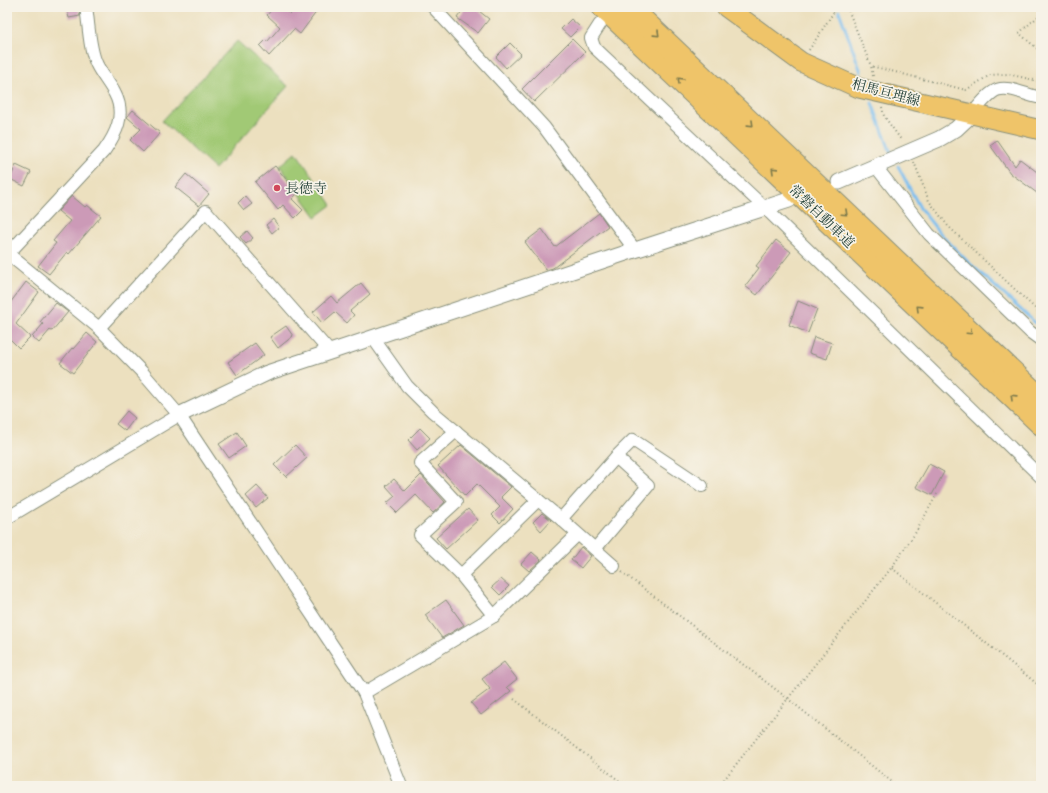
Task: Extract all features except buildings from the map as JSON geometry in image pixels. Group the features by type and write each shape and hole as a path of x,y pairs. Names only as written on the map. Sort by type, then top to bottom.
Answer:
{"highway":[{"name":"常磐自動車道","path":"629,7 1041,399"},
{"name":"常磐自動車道","path":"601,16 1041,424"}],"main road":[{"name":"相馬亘理線","path":"726,7 801,62 859,88 1041,130"}],"street":[{"path":"86,7 96,64 115,94 120,107 120,120 116,131 104,151 8,254 99,328 142,372 180,415 364,693 401,786"},
{"path":"433,7 544,127 635,250"},
{"path":"601,16 591,38 594,47 765,208 1041,477"},
{"path":"839,182 939,139 956,129 972,114 992,91 1002,87 1037,97 1041,95"},
{"path":"876,167 929,234 1030,332 1041,340"},
{"path":"7,518 180,415 268,373 789,200"},
{"path":"99,328 206,211 330,352"},
{"path":"373,338 407,386 433,412 561,519 577,535 614,566"},
{"path":"456,431 420,463 456,502 420,535 461,575 494,616"},
{"path":"561,519 633,440 702,486"},
{"path":"595,549 648,486 616,458"},
{"path":"461,575 538,500"},
{"path":"364,693 494,616 577,535"}],"path":[{"path":"801,62 837,7"},
{"path":"848,7 871,66 884,116 909,151 929,201 948,226 1041,314"},
{"path":"1041,14 1019,33 1041,52"},
{"path":"871,66 966,90 990,75 1008,74 1038,81 1041,79"},
{"path":"719,786 787,698 892,568 916,532 937,494"},
{"path":"614,566 787,698 897,786"},
{"path":"892,568 1041,687"},
{"path":"514,699 626,786"}],"green space":[{"path":"237,41 288,86 215,169 162,121"},
{"path":"296,152 332,205 316,217 280,166"}],"waterway":[{"path":"839,11 861,72"},
{"path":"872,103 891,153"},
{"path":"898,166 920,208 938,231 966,260 1041,328"}],"place":[{"name":"長徳寺","path":"277,188"}]}
